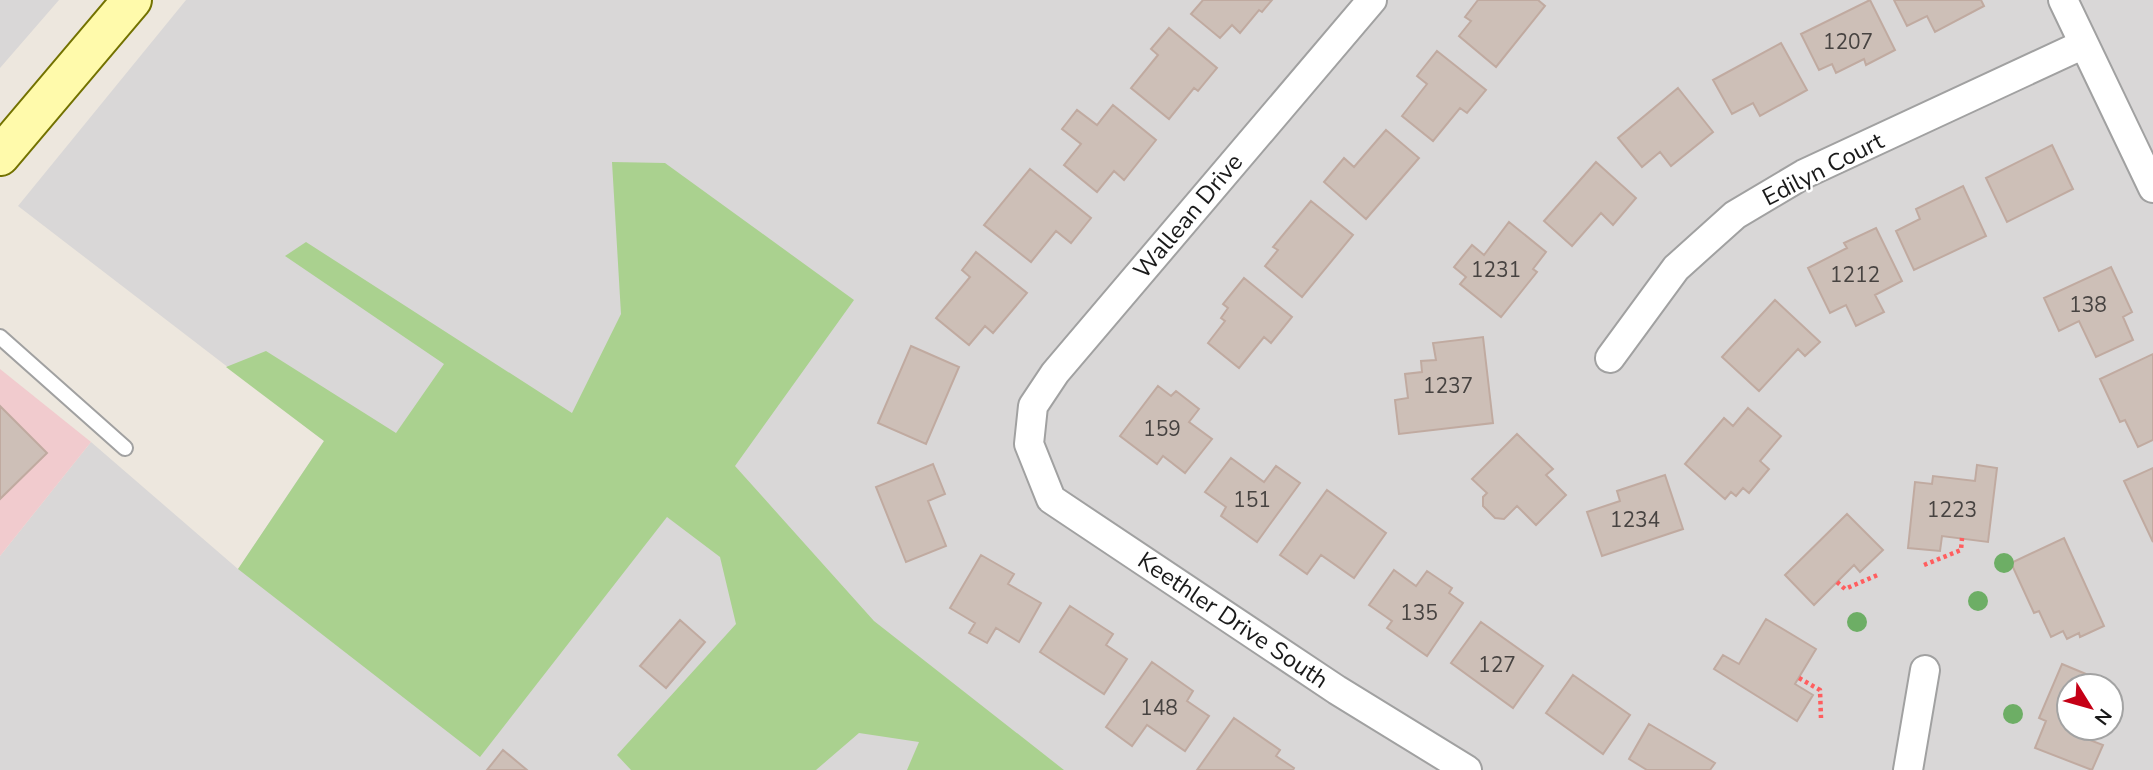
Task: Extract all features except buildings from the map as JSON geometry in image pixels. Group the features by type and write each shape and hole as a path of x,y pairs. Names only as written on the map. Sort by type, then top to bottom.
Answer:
{"main road":[{"path":"0,156 132,0"}],"street":[{"name":"Wallean Drive","path":"1028,444 1033,406 1055,373 1372,0"},
{"path":"2063,0 2153,188"},
{"name":"Edilyn Court","path":"1610,358 1676,268 1735,215 1804,174 2084,44"},
{"name":"Keethler Drive South","path":"1028,444 1051,499 1326,682 1467,770"},
{"path":"1908,770 1926,670"}],"lane":[{"path":"0,338 125,447"}],"path":[{"path":"1924,565 1961,550 1962,538"},
{"path":"1837,582 1846,589 1880,574"},
{"path":"1799,678 1820,690 1821,718"}],"shaded area":[{"path":"0,0 59,0 0,68"},
{"path":"186,0 2153,0 2153,770 0,770 0,556 91,442 238,569 324,441 18,206"},
{"path":"0,369 91,442 0,556"}],"green space":[{"path":"612,162 665,163 854,300 735,466 874,621 1064,770 907,770 919,742 859,733 816,770 631,770 617,755 736,624 720,557 667,517 480,757 238,569 324,441 226,367 266,351 396,433 444,364 285,256 306,242 572,413 621,314"}]}
